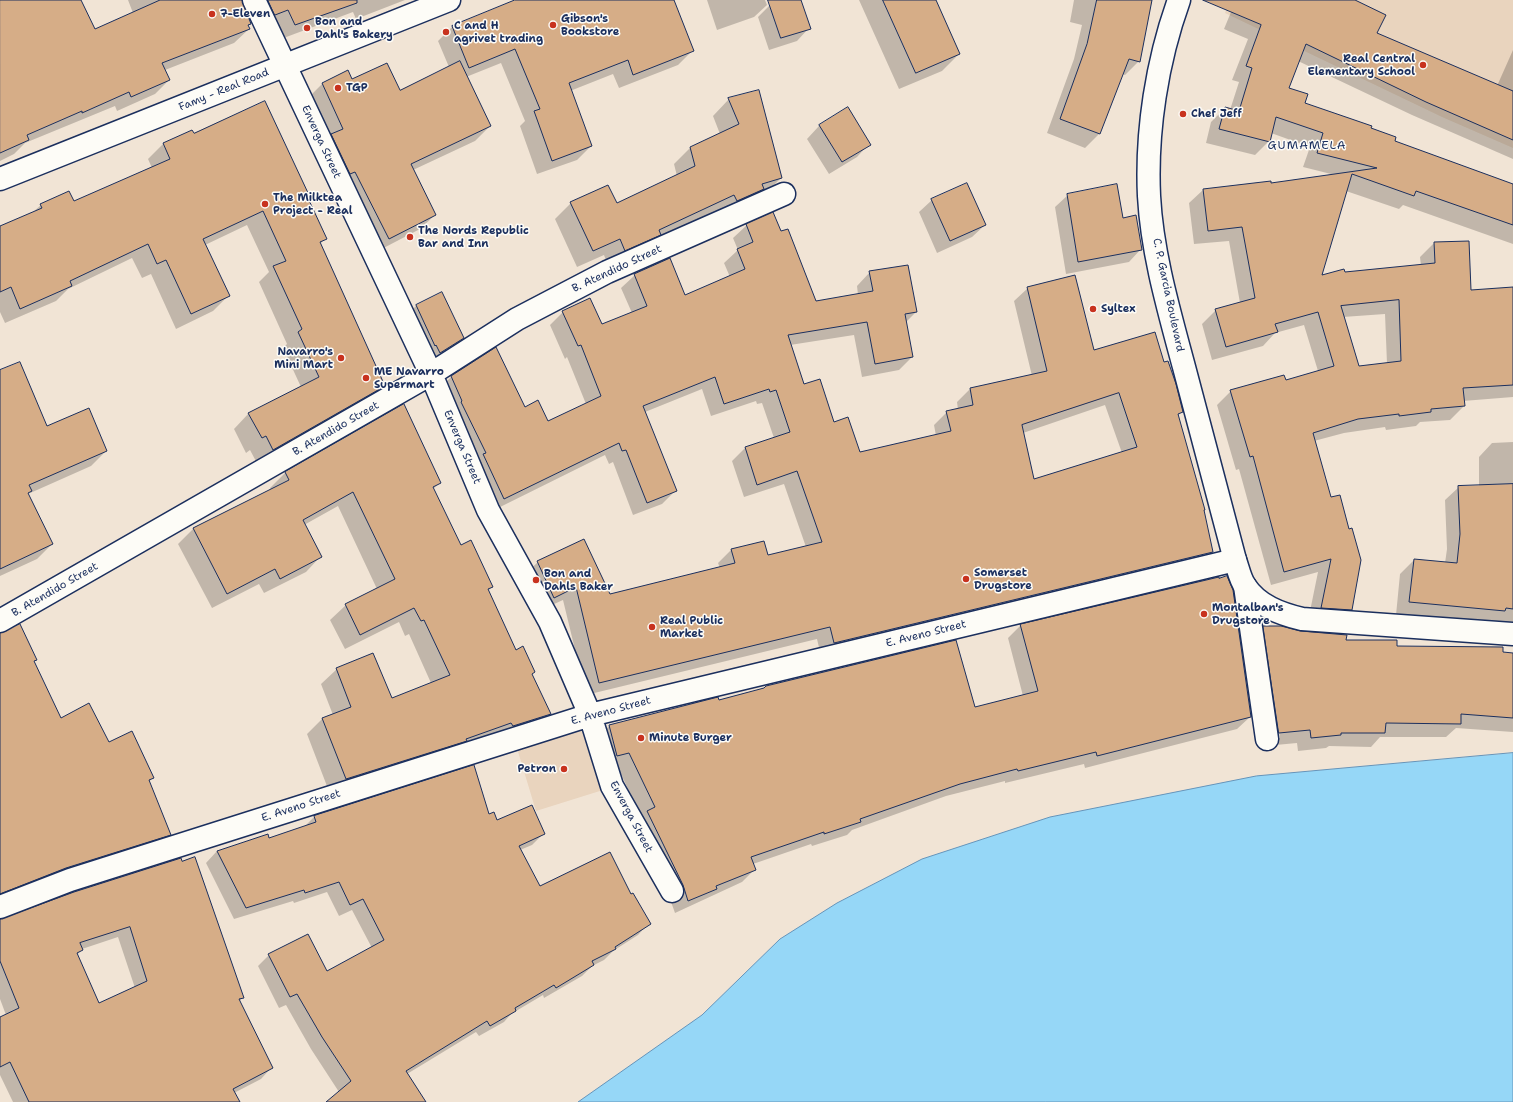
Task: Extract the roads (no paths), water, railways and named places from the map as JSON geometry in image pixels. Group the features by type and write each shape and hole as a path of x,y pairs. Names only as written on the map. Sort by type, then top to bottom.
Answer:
{"street":[{"name":"Enverga Street","path":"254,0 431,374 488,510 550,622 590,715 612,786 672,891"},
{"name":"Famy - Real Road","path":"0,179 449,0"},
{"name":"C. P. Garcia Boulevard","path":"1179,0 1171,22 1151,110 1149,195 1157,255 1172,322 1235,560 1245,586"},
{"name":"B. Atendido Street","path":"0,621 431,374 517,319 607,272 784,194"},
{"name":"E. Aveno Street","path":"0,907 70,880 590,715 1235,560"},
{"path":"1245,586 1258,600 1270,608 1302,619 1513,634"},
{"path":"1245,586 1267,739"}],"water":[{"path":"1513,753 1513,1102 578,1102 702,1015 780,939 837,903 922,859 1050,817 1256,776"}],"place":[{"name":"7-Eleven","path":"212,14"},
{"name":"Gibson's Bookstore","path":"553,25"},
{"name":"Bon and Dahl's Bakery","path":"307,28"},
{"name":"C and H agrivet trading","path":"446,32"},
{"name":"Real Central Elementary School","path":"1423,65"},
{"name":"TGP","path":"338,88"},
{"name":"Chef Jeff","path":"1183,114"},
{"name":"The Milktea Project - Real","path":"265,204"},
{"name":"The Nords Republic Bar and Inn","path":"410,237"},
{"name":"Syltex","path":"1093,309"},
{"name":"Navarro's Mini Mart","path":"341,358"},
{"name":"ME Navarro Supermart","path":"366,378"},
{"name":"Somerset Drugstore","path":"966,579"},
{"name":"Bon and Dahls Baker","path":"536,580"},
{"name":"Montalban's Drugstore","path":"1204,614"},
{"name":"Real Public Market","path":"652,627"},
{"name":"Minute Burger","path":"641,738"},
{"name":"Petron","path":"564,769"}],"district":[{"name":"GUMAMELA","path":"1307,146"}]}
